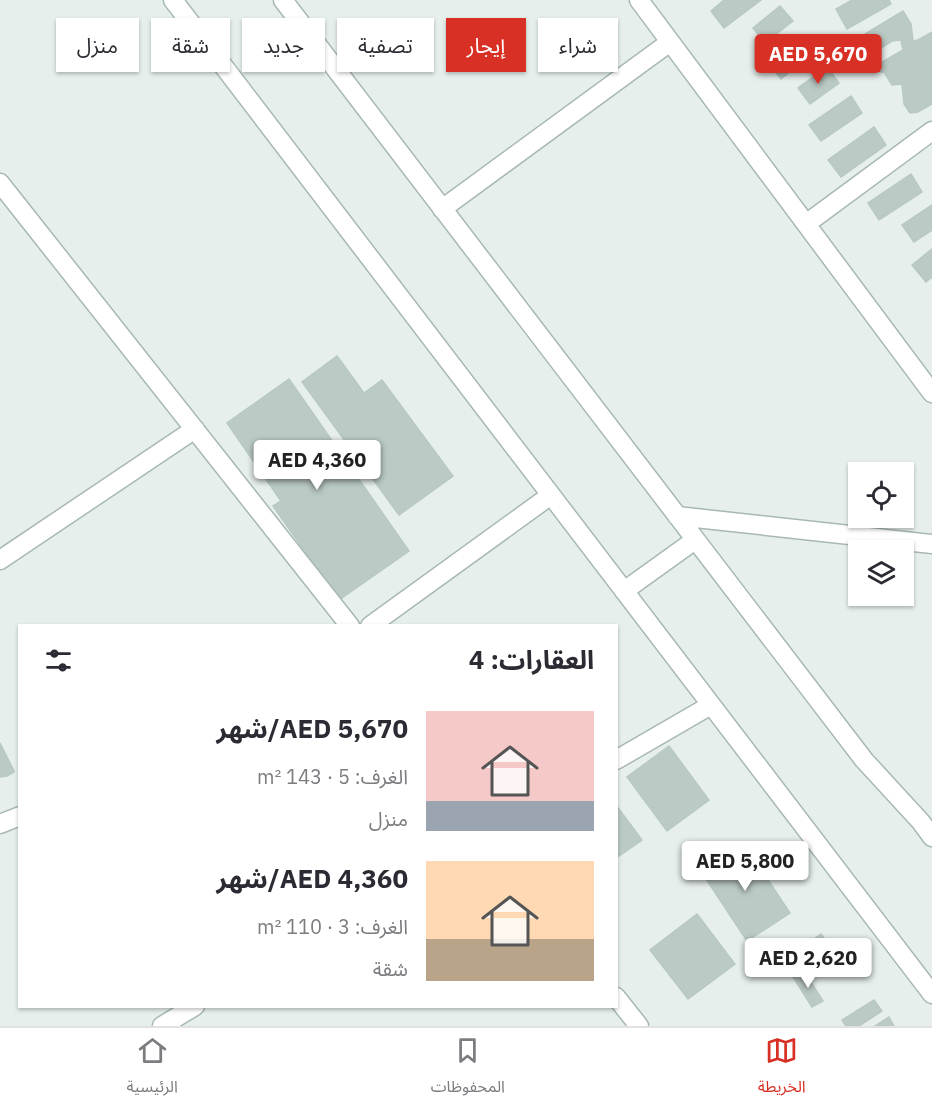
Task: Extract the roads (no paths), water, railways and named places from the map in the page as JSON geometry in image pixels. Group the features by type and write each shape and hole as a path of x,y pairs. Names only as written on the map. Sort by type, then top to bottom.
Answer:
{"street":[{"path":"173,0 932,994"},
{"path":"283,0 864,760 926,823 932,837"},
{"path":"639,0 932,393"},
{"path":"442,209 670,42"},
{"path":"806,224 932,131"},
{"path":"0,183 348,624"},
{"path":"0,560 195,429"},
{"path":"373,624 551,495"},
{"path":"677,516 932,544"},
{"path":"624,591 695,540"},
{"path":"618,759 711,705"},
{"path":"0,824 18,817"},
{"path":"618,1000 639,1026"},
{"path":"171,1023 192,1008"}]}
